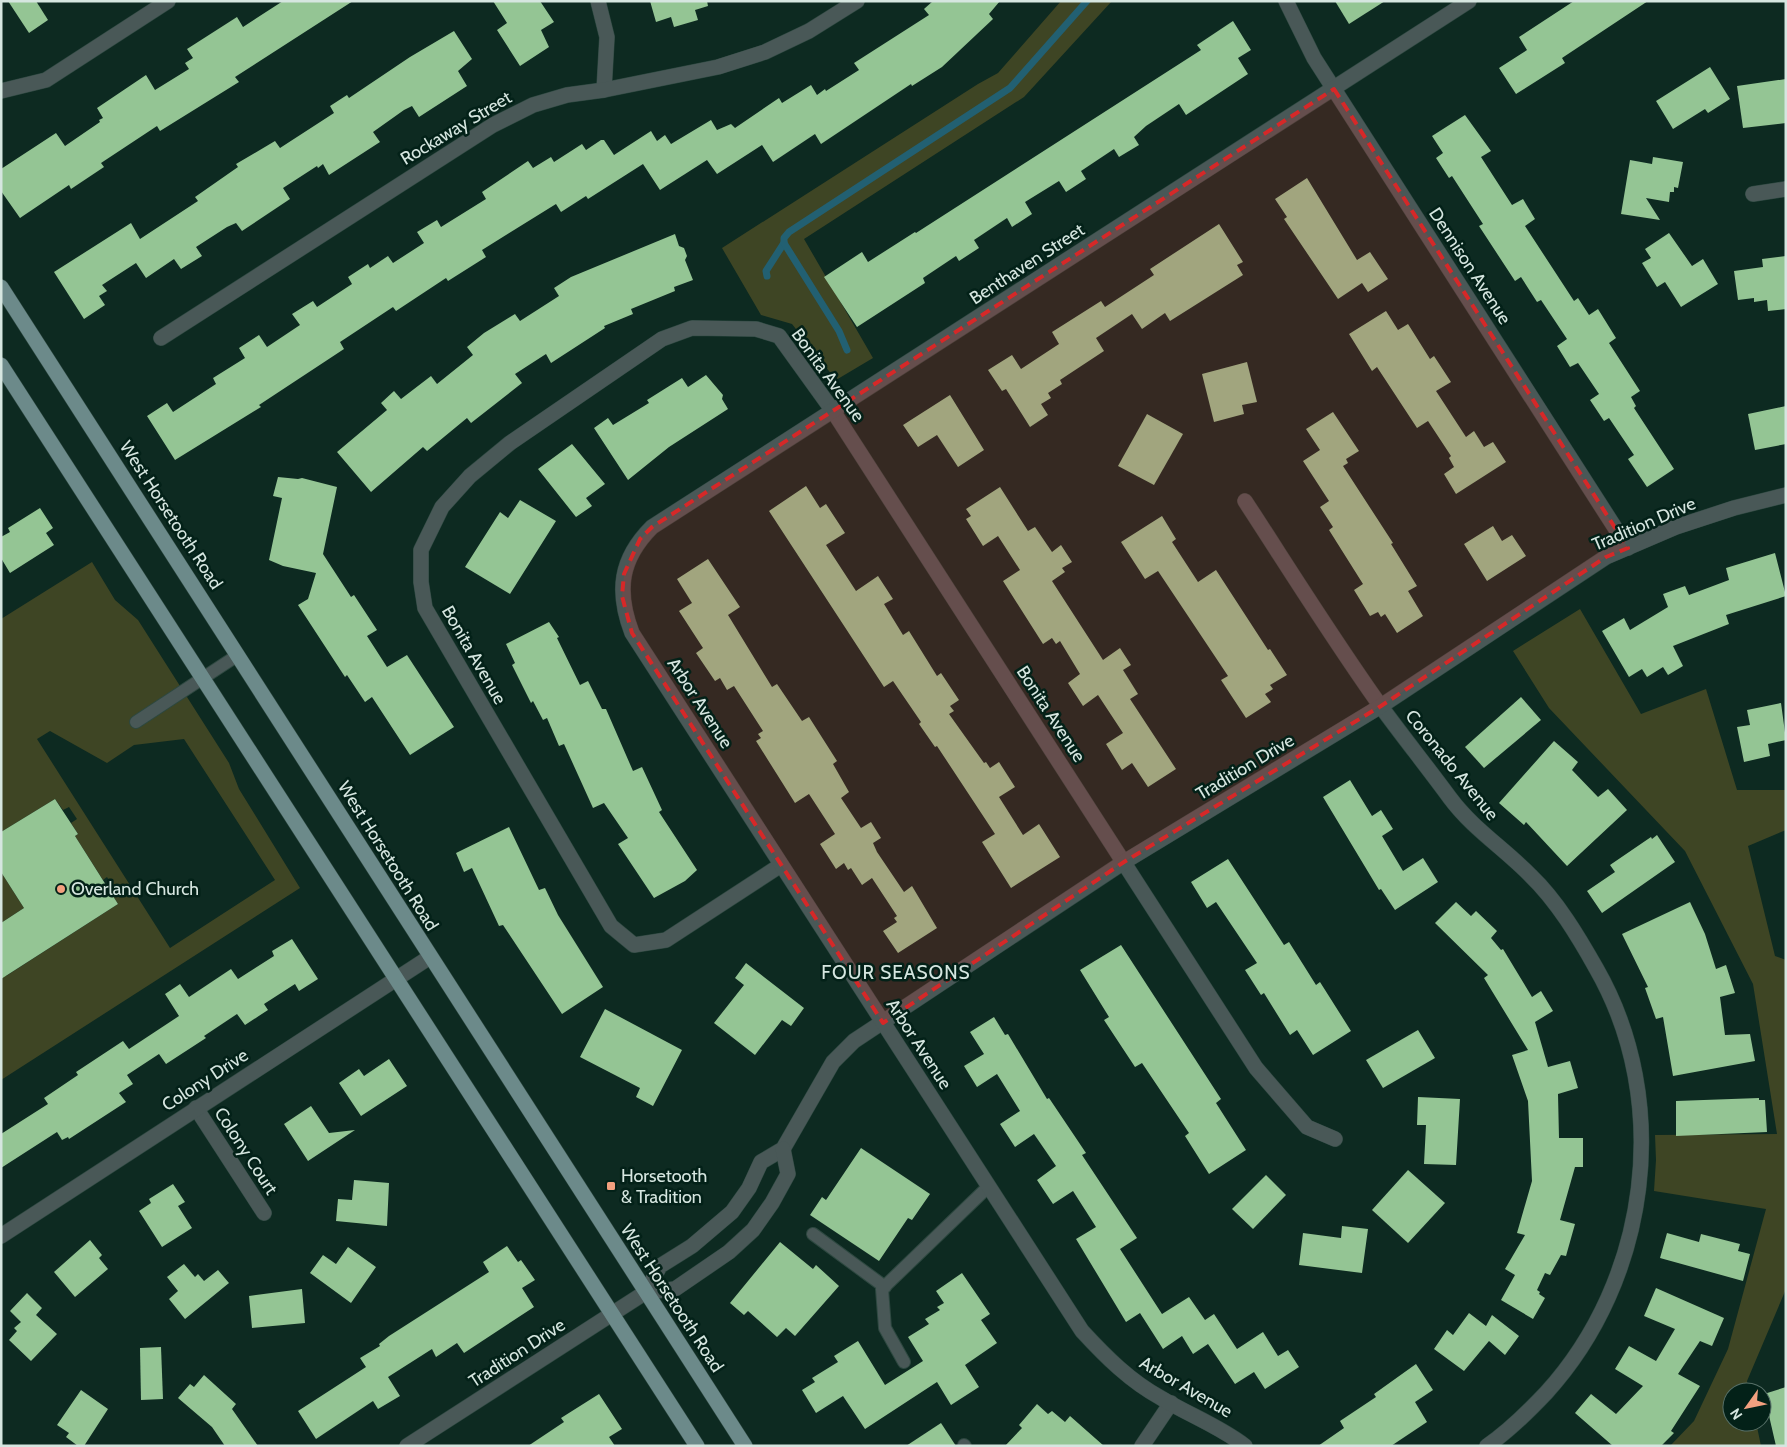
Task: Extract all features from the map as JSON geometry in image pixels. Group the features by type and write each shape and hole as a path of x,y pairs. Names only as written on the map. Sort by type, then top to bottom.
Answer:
{"main road":[{"name":"West Horsetooth Road","path":"1,287 745,1446"},
{"path":"1,366 697,1446"}],"street":[{"path":"1,91 46,80 168,1"},
{"path":"598,1 607,37 604,90"},
{"name":"Rockaway Street","path":"161,338 493,124 533,105 567,95 604,90 718,68 765,52 809,31 856,1"},
{"name":"Dennison Avenue","path":"1286,1 1314,58 1628,548"},
{"name":"Benthaven Street","path":"624,574 631,554 640,539 652,527 1469,1"},
{"path":"1753,194 1786,189"},
{"name":"Bonita Avenue","path":"781,865 666,940 634,945 610,926 425,608 421,582 421,550 442,507 470,476 510,443 662,339 692,328 756,329 779,336 833,411 1256,1068 1307,1127 1335,1139"},
{"name":"Tradition Drive","path":"646,1292 660,1266 692,1246 732,1212 749,1188 761,1162 783,1149 833,1062 854,1041 1124,862 1381,706 1606,558 1676,527 1786,495"},
{"name":"Coronado Avenue","path":"1245,501 1381,706 1457,807 1479,832 1531,876 1555,903 1597,969 1616,1009 1630,1052 1638,1090 1642,1135 1640,1180 1635,1219 1619,1274 1604,1309 1578,1354 1559,1379 1528,1412 1487,1446"},
{"name":"Arbor Avenue","path":"624,574 622,596 624,613 632,633 1082,1331 1106,1358 1131,1379 1171,1403 1225,1431 1245,1446"},
{"name":"Colony Drive","path":"1,1236 430,957"},
{"name":"Colony Court","path":"196,1108 264,1213"},
{"name":"Tradition Drive","path":"407,1446 646,1292 675,1290 722,1258 753,1230 788,1174 783,1149"},
{"path":"1142,1446 1171,1403"}],"lane":[{"path":"136,722 238,655"},
{"path":"904,1362 885,1328 882,1289 989,1186"},
{"path":"813,1234 885,1287"}],"highlighted area":[{"path":"1334,89 1628,548 1606,557 1381,706 1124,862 883,1023 632,633 622,596 624,574 640,539 652,527"}],"green space":[{"path":"1061,1 1112,1 1024,97 804,239 873,358 836,380 792,324 761,315 722,248 998,73"},
{"path":"92,562 115,600 138,620 229,763 239,789 300,888 1,1080 1,969 6,976 118,904 109,890 113,887 107,877 103,880 75,836 78,834 71,823 77,819 69,807 63,810 55,799 1,832 1,619","holes":["50,731 107,763 134,745 184,739 275,880 170,948 37,739"]},
{"path":"1580,609 1641,714 1706,689 1737,790 1786,790 1786,830 1748,846 1775,956 1786,960 1786,1289 1747,1382 1722,1382 1722,1432 1758,1432 1761,1446 1670,1446 1694,1421 1728,1349 1766,1209 1654,1191 1655,1135 1777,1134 1753,984 1685,851 1549,708 1513,651"},
{"path":"1,872 24,908 1,923"}],"building":[{"path":"8,1 36,1 48,20 29,33"},
{"path":"283,1 353,1 235,77 239,82 160,131 157,126 101,163 104,167 71,189 69,185 20,218 1,191 1,169 56,133 65,146 100,122 99,120 103,118 97,108 146,75 155,90 189,69 185,63 193,58 187,49 237,17 243,27"},
{"path":"493,1 540,1 554,22 541,30 549,47 520,66 497,30 507,23"},
{"path":"650,1 707,1 708,6 695,10 698,20 674,27 671,17 656,22"},
{"path":"933,1 1000,1 989,14 993,19 942,67 912,86 911,84 821,144 815,134 773,162 762,145 717,174 707,160 660,190 643,164 588,199 586,196 561,212 556,204 482,250 486,257 448,281 446,278 396,311 393,307 340,342 344,349 259,405 261,407 175,460 147,416 167,403 173,412 216,384 213,378 245,358 239,348 259,335 267,347 300,325 292,314 313,301 317,307 352,284 348,277 368,264 370,268 388,256 393,263 424,243 417,232 437,220 441,227 486,199 482,192 528,161 533,168 551,157 554,162 582,144 586,150 601,140 604,140 614,155 651,131 657,141 665,135 671,144 711,120 717,130 731,124 735,128 779,98 782,103 811,85 817,95 859,70 854,63 929,15 924,9"},
{"path":"1335,1 1385,1 1349,24"},
{"path":"1574,1 1648,1 1562,58 1565,63 1516,94 1499,68 1527,50 1519,37"},
{"path":"1233,21 1251,50 1238,58 1248,74 1186,115 1179,104 1146,126 1134,137 1139,145 1119,157 1114,149 1081,171 1086,179 1066,192 1059,181 1025,202 1032,214 1012,227 1007,218 974,240 979,248 959,261 956,256 923,278 925,283 857,327 824,277 862,252 868,262 916,233 1201,50 1197,45"},
{"path":"454,31 472,59 458,71 467,86 419,117 412,106 404,110 373,132 380,142 329,175 323,164 318,168 317,166 283,188 290,199 242,231 236,223 227,227 196,247 202,256 181,269 174,259 146,278 136,263 102,285 107,291 99,296 105,305 84,319 54,272 131,223 140,239 198,201 195,197 238,167 236,164 275,141 280,148 334,113 330,106 347,95 349,98 410,57"},
{"path":"1710,67 1730,99 1708,113 1705,109 1673,129 1656,101"},
{"path":"1786,79 1786,123 1743,128 1737,86"},
{"path":"1465,115 1491,151 1481,157 1512,205 1523,199 1535,219 1525,226 1574,301 1578,298 1589,315 1598,309 1616,338 1609,343 1640,391 1631,397 1636,406 1634,408 1674,469 1647,487 1628,459 1634,455 1609,418 1604,421 1590,400 1599,394 1578,363 1570,367 1557,346 1567,339 1541,300 1537,302 1521,277 1515,281 1479,226 1483,224 1452,176 1449,178 1436,158 1443,153 1432,136"},
{"path":"1653,157 1683,162 1678,188 1674,187 1674,192 1670,192 1669,202 1646,198 1660,220 1621,214 1630,160 1652,164"},
{"path":"1307,178 1357,260 1370,252 1388,279 1368,292 1362,283 1338,299 1284,219 1287,217 1275,199"},
{"path":"1219,224 1243,262 1237,265 1243,275 1170,321 1165,313 1142,329 1132,314 1096,338 1104,351 1060,380 1062,384 1048,393 1051,398 1041,404 1048,415 1030,427 1006,389 1002,391 988,370 1012,355 1021,369 1059,344 1052,332 1101,301 1105,307 1154,275 1150,269"},
{"path":"1669,233 1692,266 1703,259 1718,284 1681,307 1665,282 1657,287 1642,263 1651,258 1645,249"},
{"path":"675,234 679,246 684,248 687,256 685,260 693,280 674,287 675,291 631,309 633,314 604,326 605,328 551,363 546,354 515,374 522,383 471,423 467,418 427,451 423,447 371,492 337,452 387,410 381,403 394,391 401,399 431,376 437,384 473,355 467,347 484,333 515,314 520,321 559,296 554,288 571,277"},
{"path":"1786,256 1786,309 1768,311 1767,300 1754,302 1754,298 1738,300 1734,271 1763,267 1762,259"},
{"path":"1386,311 1398,330 1408,324 1430,359 1434,356 1451,382 1436,391 1466,437 1474,431 1484,447 1493,442 1506,462 1456,494 1444,474 1454,467 1449,458 1451,456 1428,421 1417,428 1377,367 1372,371 1349,334"},
{"path":"1247,362 1257,402 1242,405 1244,414 1214,422 1202,374"},
{"path":"706,375 723,395 722,399 728,409 669,447 628,480 594,428 608,418 613,425 649,403 647,400 682,378 688,387"},
{"path":"950,395 984,450 958,467 937,435 918,447 903,425"},
{"path":"1786,406 1786,444 1755,450 1748,414"},
{"path":"1333,412 1359,451 1346,459 1348,463 1343,466 1393,543 1391,544 1417,586 1408,591 1423,616 1397,633 1385,614 1381,617 1378,612 1370,616 1354,590 1363,584 1329,530 1333,527 1320,507 1329,501 1303,461 1320,450 1306,429"},
{"path":"1147,414 1183,434 1154,485 1118,466"},
{"path":"572,444 605,484 586,498 592,506 576,517 538,469"},
{"path":"278,477 302,478 337,487 323,554 351,597 354,595 377,630 367,636 387,667 407,655 454,727 410,755 372,697 365,702 347,675 345,677 298,605 308,599 316,573 283,566 269,560 282,498 273,496"},
{"path":"806,486 820,508 826,504 845,533 826,545 856,591 878,576 893,599 884,604 903,635 909,631 937,676 941,673 959,700 950,706 954,711 949,714 984,763 986,762 990,768 999,762 1015,787 999,797 1023,835 1039,824 1060,857 1011,888 982,842 995,834 937,746 935,747 919,724 921,722 893,681 884,687 769,511"},
{"path":"1000,487 1028,531 1035,527 1052,552 1061,545 1072,562 1062,568 1065,572 1052,581 1103,660 1120,648 1131,665 1123,670 1138,694 1130,699 1176,769 1148,787 1132,763 1122,770 1106,744 1123,733 1098,695 1083,706 1068,683 1080,674 1060,641 1056,644 1052,638 1043,644 1003,581 1020,570 998,536 983,546 966,519 971,516 966,509"},
{"path":"520,500 556,521 510,594 465,567 500,512 508,518"},
{"path":"40,508 53,528 46,533 54,545 10,573 1,558 1,537 10,532 8,528"},
{"path":"1162,516 1176,539 1172,542 1198,582 1216,570 1268,650 1270,649 1287,675 1270,685 1273,689 1265,694 1271,702 1246,718 1221,680 1228,676 1158,571 1145,579 1121,542"},
{"path":"1493,526 1502,541 1512,535 1526,556 1487,581 1464,544"},
{"path":"1775,553 1786,596 1726,615 1729,624 1673,646 1683,666 1668,675 1663,667 1647,677 1642,669 1629,677 1602,631 1624,618 1630,630 1668,607 1663,594 1685,586 1689,595 1729,580 1726,568"},
{"path":"708,559 740,607 728,615 772,687 777,684 802,721 809,717 837,761 833,764 849,792 841,798 861,828 871,822 881,838 873,843 877,852 904,892 912,886 937,928 898,953 883,931 897,922 894,918 897,916 872,878 862,885 851,868 848,870 844,863 836,869 820,844 835,834 809,794 795,803 756,741 761,738 758,734 763,731 734,686 727,690 720,678 715,681 696,653 703,648 679,611 692,603 677,579"},
{"path":"549,622 559,637 557,638 580,685 588,681 602,709 606,709 633,771 642,767 662,810 659,812 697,870 685,881 654,898 618,844 628,838 604,803 593,808 564,744 559,746 547,718 543,720 533,701 531,703 512,665 515,663 506,644"},
{"path":"1521,697 1541,720 1484,768 1465,747"},
{"path":"1781,703 1786,740 1768,744 1770,756 1744,762 1737,727 1750,725 1747,710"},
{"path":"1554,741 1578,762 1572,770 1598,797 1608,789 1627,810 1567,866 1526,822 1524,825 1499,803"},
{"path":"1350,780 1372,816 1381,810 1393,829 1382,836 1403,871 1423,858 1438,882 1395,910 1381,889 1379,890 1323,797"},
{"name":"Overland Church","path":"55,799 78,834 75,836 118,904 1,979 1,923 24,908 1,872 1,832"},
{"path":"509,827 539,890 545,888 558,915 603,987 562,1014 503,925 499,926 472,868 464,872 456,853"},
{"path":"1657,835 1675,862 1602,913 1587,891 1615,872 1610,865 1651,837 1652,839"},
{"path":"1228,859 1284,945 1289,942 1316,985 1320,982 1351,1031 1313,1055 1297,1030 1290,1035 1264,993 1261,995 1245,970 1257,963 1216,902 1207,908 1191,882"},
{"path":"1456,902 1471,916 1476,911 1497,931 1491,938 1501,950 1503,949 1532,997 1541,991 1553,1011 1535,1022 1548,1067 1570,1061 1578,1088 1558,1094 1559,1138 1583,1138 1583,1167 1575,1167 1560,1220 1575,1224 1566,1256 1561,1255 1550,1275 1545,1273 1537,1290 1545,1298 1533,1319 1501,1300 1515,1275 1505,1269 1525,1235 1517,1233 1532,1181 1528,1101 1512,1055 1528,1050 1484,978 1488,975 1435,923"},
{"path":"1690,902 1705,934 1716,969 1726,965 1735,993 1720,997 1725,1035 1750,1034 1755,1061 1673,1076 1663,1017 1656,1019 1645,988 1648,987 1622,934"},
{"path":"292,939 318,979 299,991 295,984 264,1004 268,1010 245,1025 237,1014 204,1036 206,1038 166,1064 159,1054 127,1075 133,1084 119,1093 126,1102 69,1139 68,1137 62,1140 57,1132 1,1168 1,1134 48,1104 44,1098 78,1075 76,1072 123,1041 129,1049 179,1016 165,994 180,984 189,997 231,969 238,979 274,956 272,951"},
{"path":"1121,945 1221,1099 1216,1103 1246,1150 1209,1174 1185,1136 1189,1133 1142,1063 1135,1067 1104,1020 1109,1017 1080,970"},
{"path":"746,963 804,1008 791,1026 782,1020 755,1055 714,1023 744,985 735,978"},
{"path":"605,1009 682,1050 653,1106 636,1097 640,1088 580,1057"},
{"path":"994,1017 1005,1035 1008,1034 1047,1099 1049,1098 1086,1153 1082,1155 1137,1238 1120,1249 1162,1314 1189,1297 1205,1320 1214,1314 1237,1349 1263,1332 1278,1356 1288,1350 1299,1367 1265,1389 1254,1372 1235,1384 1208,1344 1193,1354 1182,1336 1163,1349 1140,1313 1126,1322 1076,1239 1096,1227 1073,1191 1053,1204 1037,1180 1056,1166 1034,1134 1015,1147 1000,1124 1020,1111 997,1074 977,1087 964,1066 984,1054 970,1032"},
{"path":"1418,1030 1435,1058 1383,1088 1366,1060"},
{"path":"389,1059 407,1086 361,1116 339,1083 359,1069 364,1076"},
{"path":"1418,1097 1460,1099 1456,1165 1424,1164 1426,1125 1417,1125"},
{"path":"1759,1098 1759,1100 1765,1100 1767,1132 1676,1136 1676,1101"},
{"path":"311,1106 329,1133 355,1130 308,1161 284,1124"},
{"path":"861,1148 930,1194 912,1220 908,1218 879,1261 810,1215 822,1197 826,1200"},
{"path":"1408,1170 1445,1203 1408,1243 1372,1210"},
{"path":"1266,1175 1286,1195 1253,1229 1232,1209"},
{"path":"354,1180 389,1183 387,1226 336,1221 338,1199 352,1200"},
{"path":"173,1184 185,1202 178,1206 192,1228 162,1247 139,1211 151,1203 149,1199"},
{"path":"1342,1226 1368,1229 1362,1273 1299,1265 1303,1233 1341,1238"},
{"path":"1667,1233 1699,1242 1701,1234 1740,1244 1738,1251 1750,1254 1743,1281 1660,1258"},
{"path":"90,1240 102,1255 99,1258 108,1269 75,1297 54,1272"},
{"path":"780,1242 813,1269 816,1265 839,1286 795,1336 786,1328 777,1337 748,1311 744,1315 730,1303"},
{"path":"507,1246 518,1262 521,1260 535,1280 522,1288 534,1307 464,1353 457,1343 436,1357 432,1349 388,1377 400,1396 378,1409 373,1401 316,1439 298,1411 366,1367 360,1358 380,1346 379,1344 389,1336 489,1272 483,1262"},
{"path":"348,1247 376,1267 351,1303 310,1273 323,1255 336,1264"},
{"path":"184,1264 195,1277 198,1274 204,1281 218,1270 229,1283 185,1319 169,1299 178,1291 167,1277"},
{"path":"962,1273 990,1314 981,1320 997,1343 965,1365 979,1387 951,1405 937,1382 865,1429 843,1396 816,1413 802,1390 815,1382 812,1378 838,1362 834,1356 858,1341 885,1385 923,1361 908,1337 929,1324 925,1319 940,1310 937,1307 944,1303 936,1291"},
{"path":"1656,1288 1724,1318 1712,1346 1700,1341 1678,1374 1700,1386 1671,1431 1674,1433 1661,1446 1613,1446 1575,1413 1591,1394 1616,1414 1643,1386 1615,1369 1629,1346 1656,1361 1675,1329 1644,1316"},
{"path":"302,1289 305,1323 252,1328 249,1296"},
{"path":"27,1293 42,1308 36,1315 57,1334 31,1361 9,1340 17,1331 14,1328 21,1322 10,1311"},
{"path":"1469,1313 1486,1326 1492,1315 1519,1336 1505,1355 1489,1341 1464,1371 1434,1349 1447,1330 1453,1335"},
{"path":"161,1347 163,1399 141,1400 140,1348"},
{"path":"1416,1364 1433,1390 1415,1402 1427,1422 1391,1446 1318,1446 1344,1428 1340,1421 1376,1397 1374,1394"},
{"path":"204,1375 236,1404 232,1409 258,1446 225,1446 212,1427 178,1398 190,1384 194,1387"},
{"path":"1786,1387 1786,1446 1776,1446 1772,1429 1772,1391"},
{"path":"81,1390 108,1409 84,1446 78,1446 66,1437 69,1433 57,1425"},
{"path":"599,1394 622,1429 609,1437 615,1446 528,1446 564,1422 561,1418"},
{"path":"1037,1404 1048,1414 1052,1411 1065,1422 1070,1416 1104,1446 1005,1446 1022,1428 1019,1425"},
{"path":"941,1423 956,1446 906,1446"}],"waterway":[{"path":"847,350 839,331 784,243 784,238 789,232 1010,88 1087,1"},
{"path":"767,276 766,271 784,243"}],"place":[{"name":"Overland Church","path":"61,889"},
{"name":"Horsetooth & Tradition","path":"611,1186"}],"district":[{"name":"FOUR SEASONS","path":"896,972"}]}
